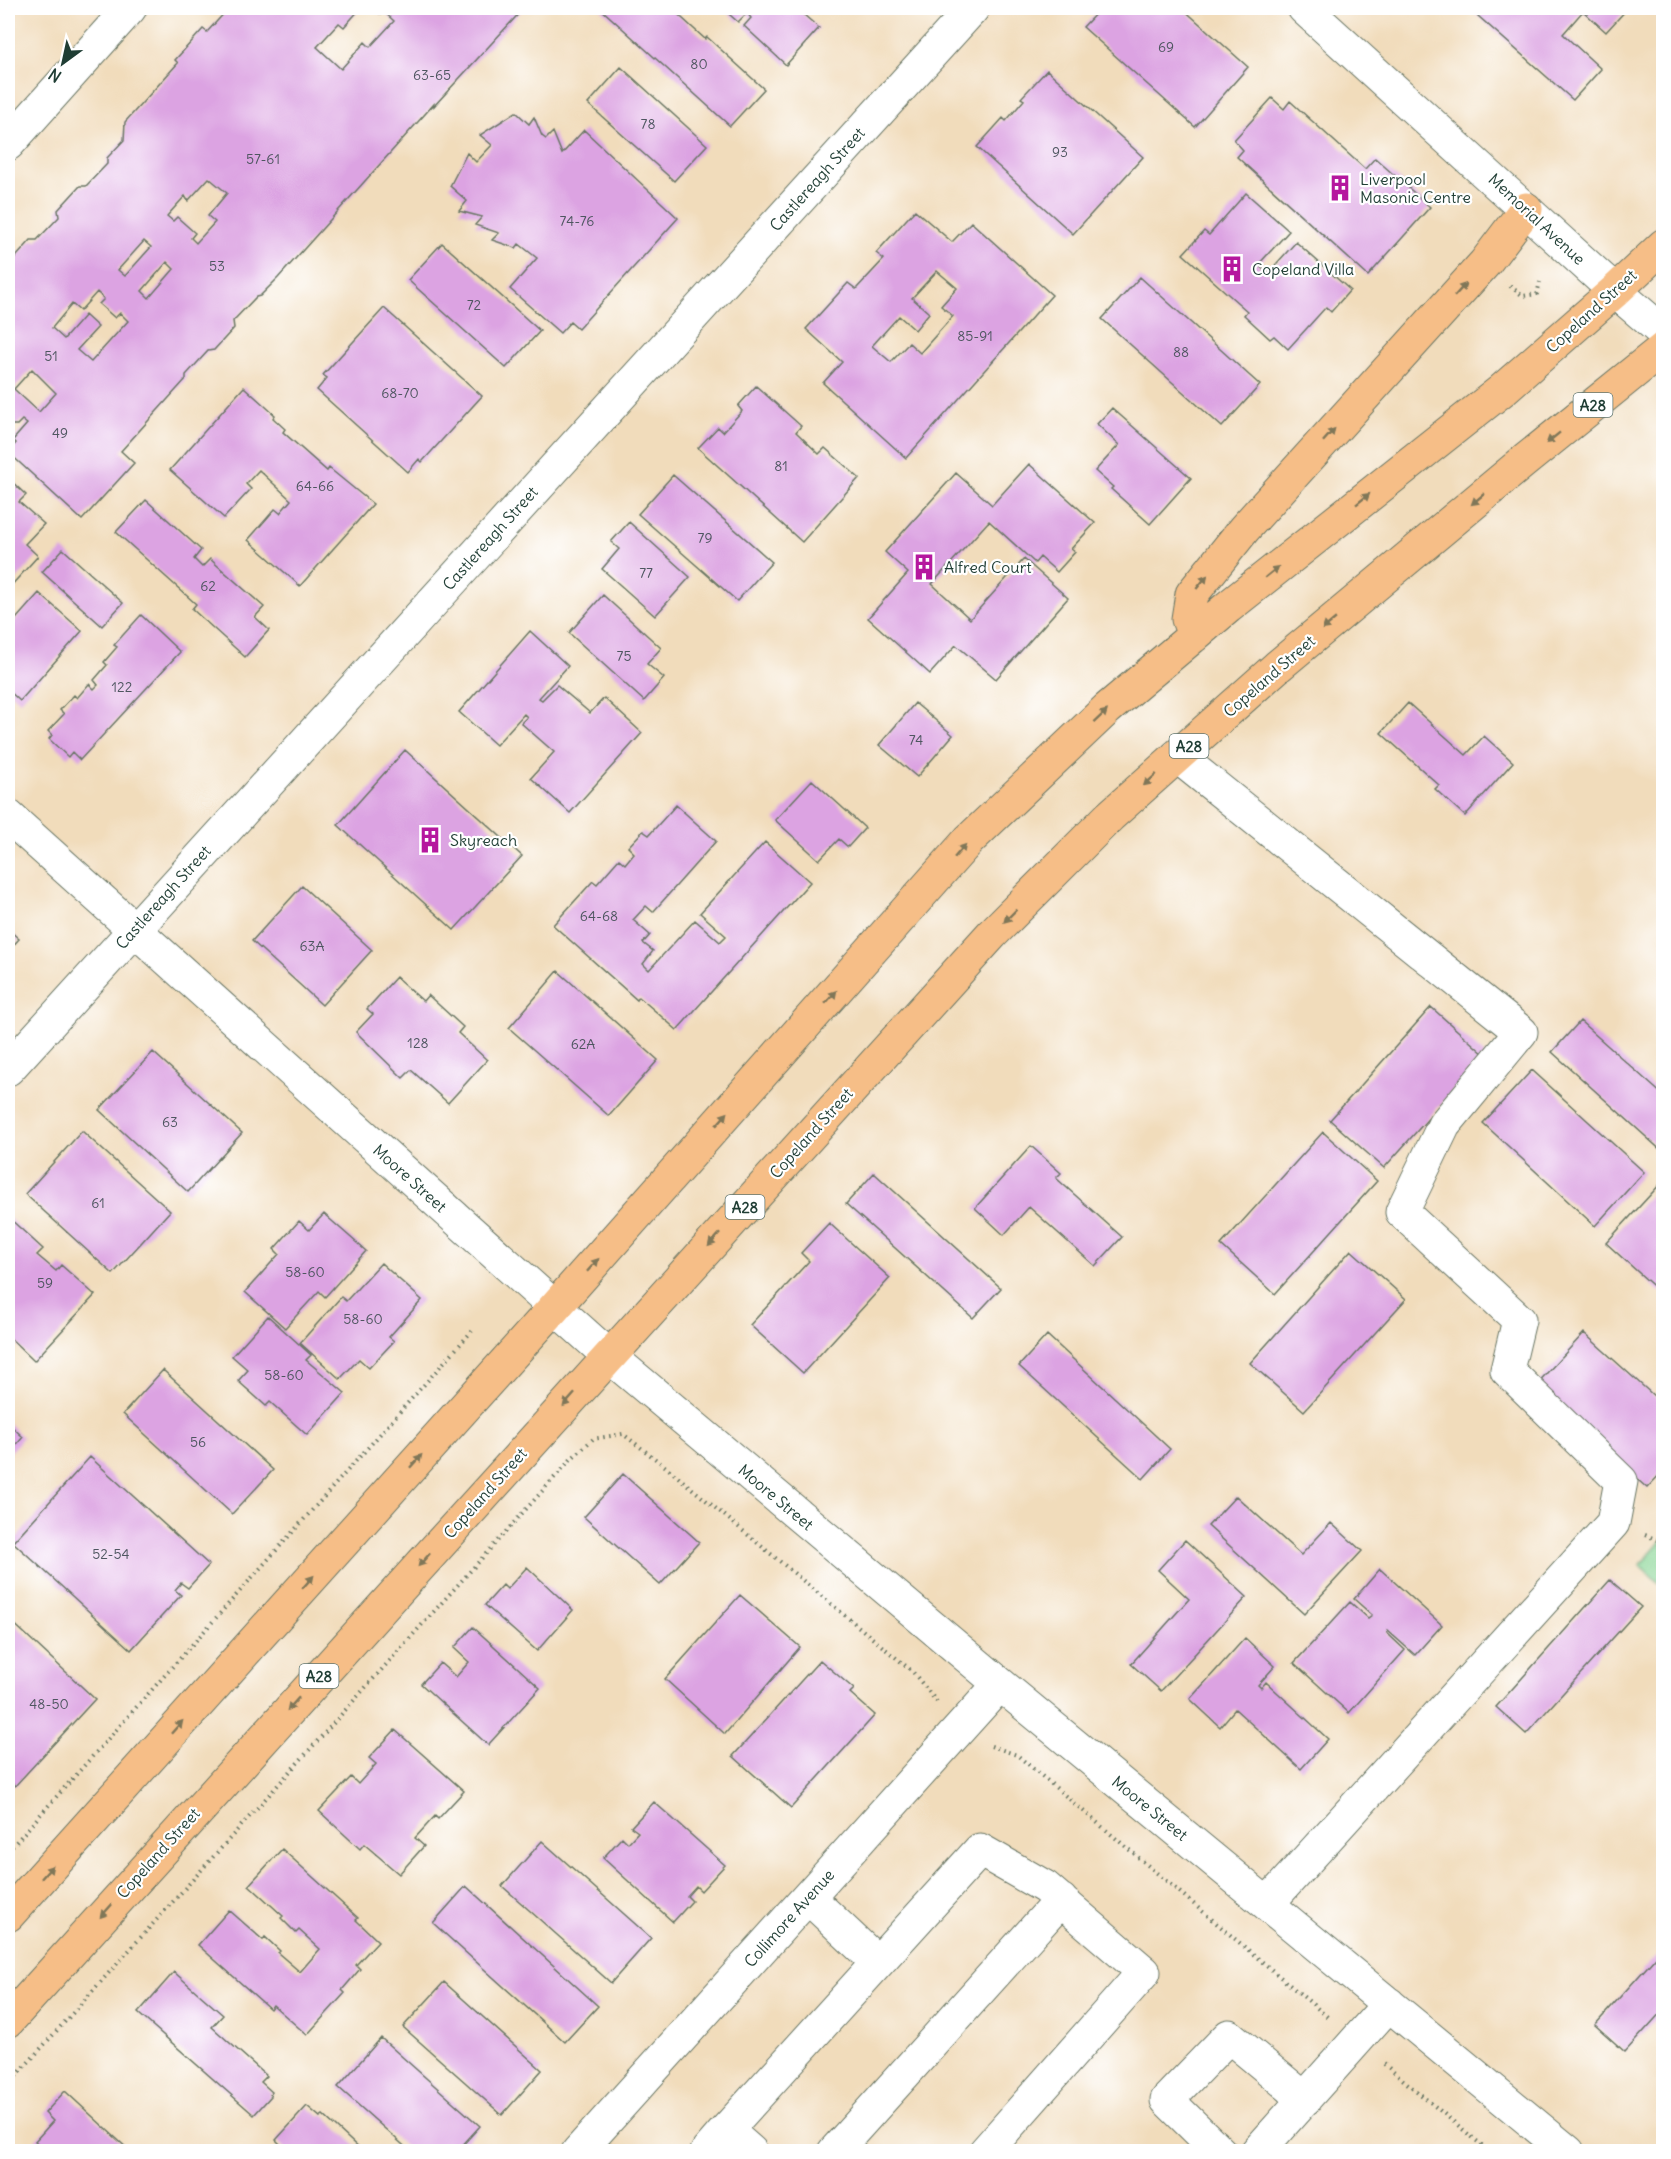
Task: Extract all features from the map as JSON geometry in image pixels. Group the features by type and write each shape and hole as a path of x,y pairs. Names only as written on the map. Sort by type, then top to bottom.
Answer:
{"highway":[{"path":"1194,636 1188,619 1192,594 1244,529 1485,263 1526,209"},
{"name":"Copeland Street","path":"8,1915 554,1308 969,840 1107,709 1372,492 1501,391 1664,245"},
{"name":"Copeland Street","path":"8,2021 992,934 1110,816 1296,652 1523,462 1664,348"}],"street":[{"path":"8,144 129,8"},
{"name":"Castlereagh Street","path":"8,1069 973,8"},
{"name":"Memorial Avenue","path":"1304,8 1664,333"},
{"path":"1177,756 1521,1032 1444,1125 1402,1212 1519,1320 1507,1370 1621,1481 1613,1523 1267,1904"},
{"name":"Moore Street","path":"8,816 609,1356 1000,1684 1568,2151"},
{"name":"Collimore Avenue","path":"578,2151 1000,1684"},
{"path":"751,2151 716,2141 980,1850 1045,1887 1144,1972 985,2151"},
{"path":"808,1896 878,1962"},
{"path":"834,2151 1061,1900"},
{"path":"1257,2151 1389,2004"},
{"path":"1220,2151 1167,2100 1229,2036 1305,2099"}],"path":[{"path":"1507,284 1523,296 1537,294 1540,282"},
{"path":"8,1851 472,1330"},
{"path":"8,2085 572,1458 593,1439 623,1434 912,1671 937,1702 984,1743 1017,1755 1490,2151"},
{"path":"1481,2151 1485,2147"}],"green space":[{"path":"1663,1539 1663,1587 1640,1565"}],"building":[{"path":"229,8 361,8 344,27 339,23 317,47 341,69 365,42 370,47 394,21 383,11 380,14 373,8 524,8 434,106 434,104 278,278 233,321 234,328 214,350 208,351 186,375 186,379 121,451 134,463 82,520 8,452 16,443 13,440 27,424 22,420 17,425 8,425 8,266 31,240 37,240 59,217 58,210 80,186 86,186 107,164 107,158 124,140 125,122 178,63 175,60 203,29 207,32","holes":["209,178 227,193 208,216 215,222 196,243 191,238 195,233 177,217 173,221 167,216 185,196 188,201","144,241 151,247 125,276 118,270","167,262 174,269 149,298 142,291","97,292 104,299 99,304 115,318 120,313 128,321 91,362 77,350 98,327 85,315 64,339 52,328 72,304 80,311","32,369 56,393 39,412 14,389"]},
{"path":"600,8 671,8 764,89 730,126"},
{"path":"722,8 796,8 819,28 786,65 744,26 751,18 747,13 738,22"},
{"path":"1101,8 1182,8 1248,67 1195,127 1083,27"},
{"path":"1469,8 1628,8 1606,32 1583,11 1563,34 1601,69 1573,100"},
{"path":"621,67 707,145 674,181 588,104"},
{"path":"1047,70 1143,157 1073,234 977,147 1003,118 1006,121 1024,100 1021,98"},
{"name":"Liverpool Masonic Centre","path":"1272,98 1284,109 1290,101 1365,169 1375,158 1430,207 1368,276 1237,157 1243,150 1234,140"},
{"path":"516,112 529,124 534,117 542,136 546,139 553,132 562,154 584,130 678,218 578,329 570,322 560,333 510,289 537,258 519,244 516,248 492,240 499,233 475,225 482,217 459,211 467,201 450,186 467,153 476,162 492,145 480,135"},
{"name":"Copeland Villa","path":"1246,193 1289,231 1258,265 1268,273 1296,242 1350,290 1331,312 1326,307 1288,349 1274,336 1270,339 1244,315 1247,311 1183,254 1204,231 1209,235"},
{"path":"915,210 952,242 971,222 1052,295 906,458 823,383 842,362 806,329 848,283 856,289 884,259 876,253","holes":["937,271 957,288 941,306 953,316 920,353 909,343 891,362 872,346 899,316 915,330 929,313 912,298"]},
{"path":"442,243 540,331 506,368 408,280"},
{"path":"1140,277 1260,385 1222,427 1102,319"},
{"path":"384,308 482,396 422,462 419,459 408,472 317,390 327,378 323,375"},
{"path":"756,386 801,426 796,432 819,454 825,448 859,478 802,542 698,448 718,427 723,432 742,411 738,406"},
{"path":"244,387 275,415 273,418 285,429 283,432 327,471 329,468 373,504 300,586 248,540 275,509 280,513 291,500 259,470 246,484 251,489 224,518 170,470"},
{"path":"1112,408 1191,478 1150,524 1111,489 1113,487 1095,471 1119,445 1097,424"},
{"name":"Alfred Court","path":"1029,464 1095,523 1071,549 1075,552 1057,572 1040,557 1035,563 989,521 932,584 970,619 1024,559 1068,598 996,679 956,645 930,674 868,618 908,573 885,552 956,473 992,505"},
{"path":"673,475 772,562 737,601 638,514"},
{"path":"8,478 26,495 19,502 44,524 25,544 38,556 8,589"},
{"path":"146,500 201,550 194,559 202,567 210,559 264,607 255,617 269,630 245,657 192,609 196,604 116,532"},
{"path":"629,522 690,577 655,616 602,569 619,549 611,542"},
{"path":"63,549 123,603 102,626 42,572"},
{"path":"39,593 82,631 20,701 8,690 8,628"},
{"path":"603,595 661,648 647,664 664,678 644,701 569,633"},
{"path":"141,615 180,652 80,760 72,752 68,757 49,739 52,735 48,731 64,714 60,710 74,695 77,698 89,684 94,689 98,685 94,680 107,665 104,662 117,647 114,645"},
{"path":"530,631 568,666 539,698 542,700 557,685 590,713 604,698 642,733 570,813 531,778 554,752 521,723 527,717 524,714 496,745 459,712"},
{"path":"915,703 953,735 917,777 879,745"},
{"path":"1408,703 1466,755 1484,736 1513,762 1465,816 1435,789 1439,785 1381,733"},
{"name":"Skyreach","path":"405,750 522,856 454,930 338,825"},
{"path":"812,780 865,828 848,847 839,839 819,860 775,820"},
{"path":"676,805 716,841 653,912 646,906 633,920 650,935 643,943 653,951 643,964 649,970 695,920 720,942 726,936 700,913 765,842 810,882 677,1030 639,997 637,1000 553,925 593,881 597,884 619,859 625,864 634,853 628,847 643,831 649,835"},
{"path":"302,886 372,950 322,1005 252,941"},
{"path":"8,929 19,939 8,951"},
{"path":"558,971 658,1060 609,1116 509,1028"},
{"path":"396,977 423,1001 428,995 463,1027 458,1033 487,1060 448,1103 411,1070 403,1078 356,1032 373,1014 367,1009"},
{"path":"1431,1007 1485,1055 1384,1168 1330,1120"},
{"path":"1580,1021 1664,1096 1664,1153 1552,1052"},
{"path":"153,1052 242,1133 188,1192 99,1110"},
{"path":"1532,1070 1644,1172 1595,1226 1483,1123"},
{"path":"82,1131 170,1211 113,1274 25,1194"},
{"path":"1323,1132 1377,1181 1275,1294 1221,1245"},
{"path":"1031,1146 1061,1173 1056,1178 1122,1237 1095,1266 1029,1207 1004,1235 975,1208"},
{"path":"874,1173 1001,1288 973,1318 846,1204"},
{"path":"1664,1180 1664,1288 1660,1292 1606,1243"},
{"path":"324,1214 366,1251 325,1297 319,1291 285,1328 245,1292 279,1254 274,1249 299,1221 309,1230"},
{"path":"8,1217 43,1249 37,1255 56,1271 61,1265 95,1295 34,1361 8,1336"},
{"path":"829,1223 890,1278 803,1373 750,1325 809,1261 801,1253"},
{"path":"1351,1250 1406,1299 1304,1411 1250,1363"},
{"path":"381,1263 422,1300 389,1337 394,1341 369,1368 359,1359 340,1379 300,1343 341,1297 346,1301"},
{"path":"268,1316 311,1355 306,1360 345,1393 307,1435 270,1402 266,1406 238,1381 248,1370 232,1356"},
{"path":"1584,1333 1664,1405 1664,1470 1647,1488 1534,1387"},
{"path":"1047,1335 1170,1449 1143,1479 1019,1366"},
{"path":"163,1370 273,1470 232,1514 123,1414"},
{"path":"8,1423 23,1437 8,1455"},
{"path":"90,1457 209,1565 188,1588 181,1583 175,1590 181,1595 131,1650 13,1542"},
{"path":"623,1474 699,1542 660,1585 584,1517"},
{"path":"1236,1496 1301,1555 1331,1523 1362,1551 1304,1614 1208,1526"},
{"path":"1185,1540 1247,1597 1161,1691 1131,1664 1189,1599 1158,1570"},
{"path":"527,1567 573,1610 537,1651 485,1605 503,1585 507,1589"},
{"path":"1380,1569 1442,1625 1415,1655 1388,1631 1387,1633 1405,1650 1349,1713 1294,1663 1350,1602 1368,1618 1372,1615 1354,1599"},
{"path":"1610,1580 1641,1607 1526,1734 1496,1707"},
{"path":"740,1595 800,1647 725,1734 665,1679"},
{"path":"8,1618 95,1699 15,1786 8,1779"},
{"path":"473,1627 540,1688 488,1745 421,1684 440,1663 456,1677 469,1662 454,1648"},
{"path":"1245,1638 1275,1666 1258,1685 1261,1688 1266,1682 1328,1739 1301,1769 1235,1709 1220,1727 1190,1699"},
{"path":"820,1660 854,1689 850,1693 875,1715 791,1808 733,1756"},
{"path":"395,1730 464,1791 438,1819 435,1816 415,1838 424,1846 399,1874 364,1844 360,1849 319,1811 351,1777 358,1784 376,1764 369,1758"},
{"path":"654,1802 725,1865 701,1891 696,1886 687,1896 692,1901 673,1922 603,1858 622,1837 628,1843 638,1832 631,1827"},
{"path":"542,1841 651,1938 611,1983 502,1886"},
{"path":"282,1849 358,1918 356,1920 378,1941 356,1965 360,1969 342,1990 345,1993 307,2035 273,2005 270,2009 198,1945 229,1910 263,1940 265,1937 280,1951 278,1953 300,1972 320,1949 299,1930 296,1933 281,1918 283,1916 249,1885"},
{"path":"466,1886 598,2006 565,2042 433,1923"},
{"path":"1664,1948 1664,2009 1625,2052 1595,2025"},
{"path":"174,1972 223,2015 212,2027 267,2076 261,2082 272,2092 271,2096 254,2115 138,2013"},
{"path":"444,1982 542,2070 502,2115 403,2027"},
{"path":"381,2038 480,2126 459,2149 457,2146 453,2150 455,2152 411,2152 338,2087"},
{"path":"65,2091 131,2152 47,2152 35,2141 53,2121 45,2113"},
{"path":"307,2106 320,2117 323,2115 363,2152 288,2152 276,2140"}],"place":[{"name":"Liverpool Masonic Centre","path":"1340,188"},
{"name":"Copeland Villa","path":"1232,269"},
{"name":"Alfred Court","path":"924,567"},
{"name":"Skyreach","path":"430,840"}]}
